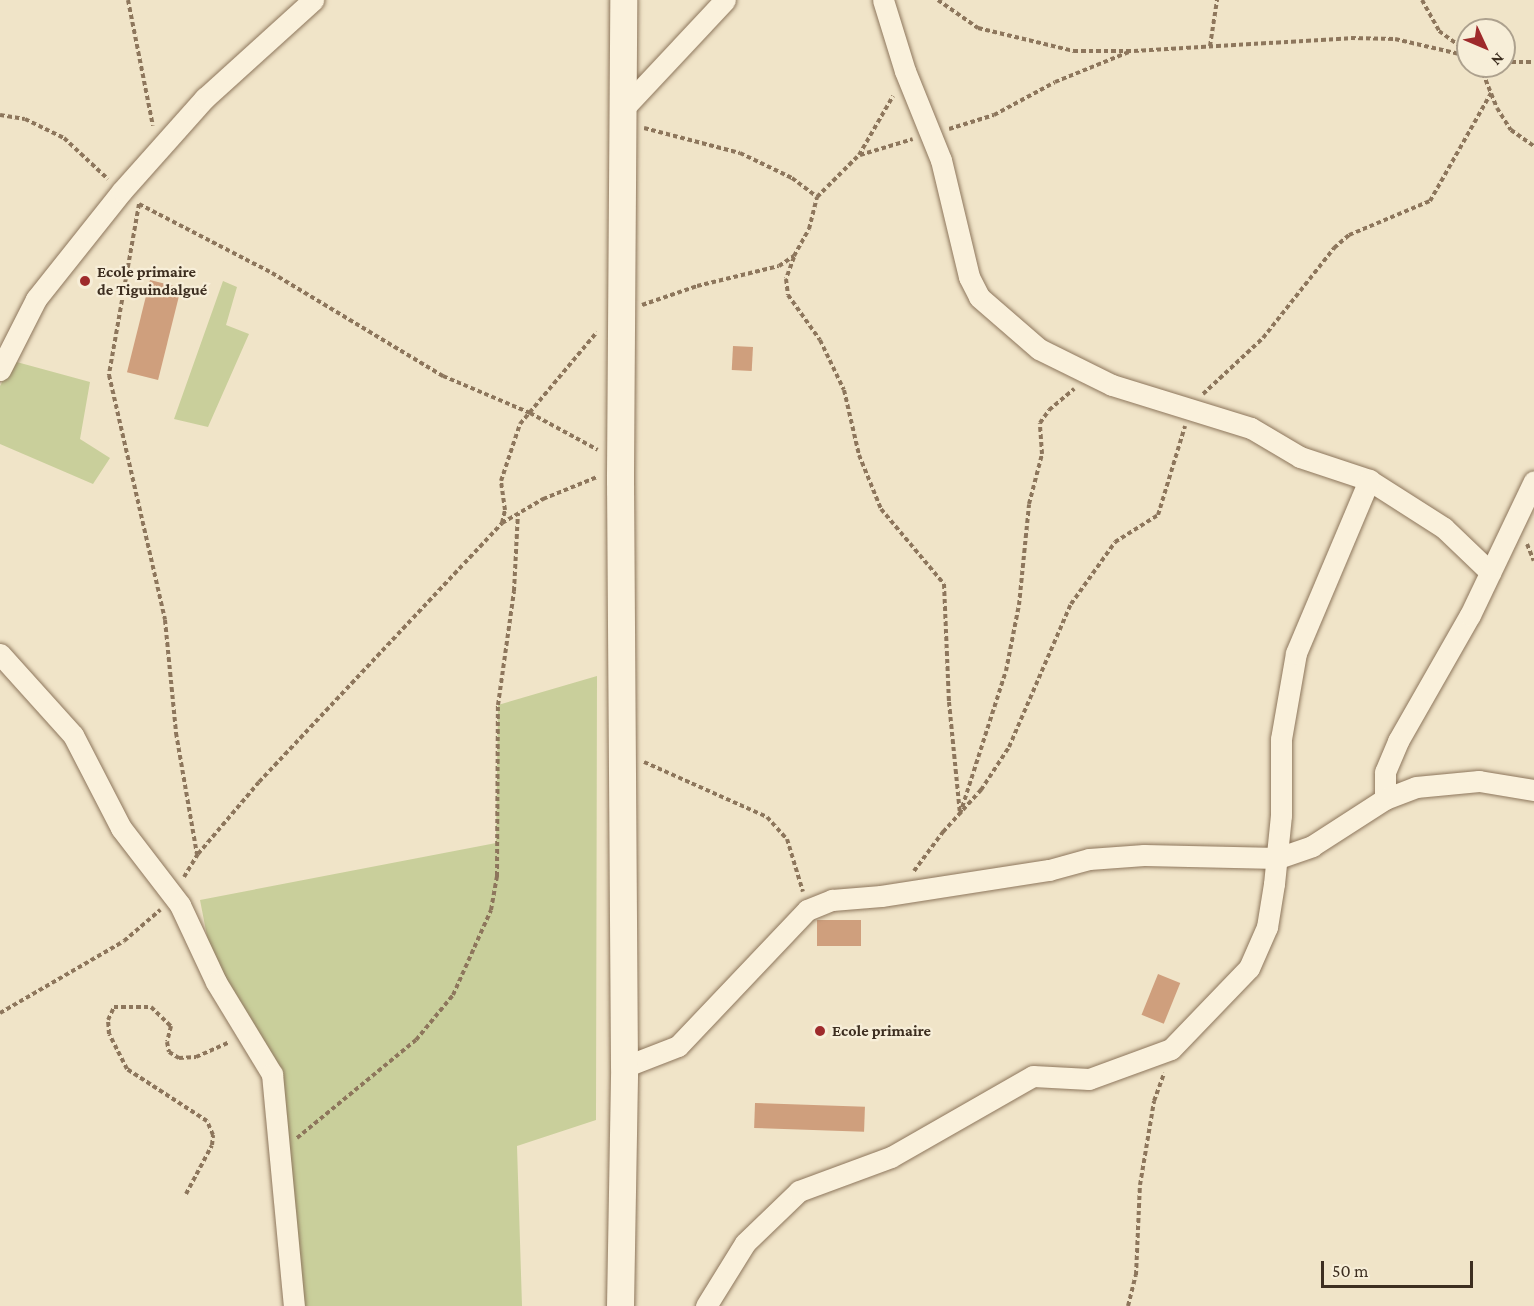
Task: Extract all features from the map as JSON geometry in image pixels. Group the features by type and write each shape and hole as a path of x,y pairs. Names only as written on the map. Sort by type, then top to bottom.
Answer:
{"street":[{"path":"0,370 36,299 130,197 159,154 205,98 314,0"},
{"path":"620,1306 624,1067 620,462 624,312 623,0"},
{"path":"623,116 725,0"},
{"path":"883,0 905,71 941,160 969,277 979,297 1039,349 1092,375 1189,410 1251,428 1300,457 1369,480 1444,528 1490,572"},
{"path":"706,1306 745,1243 799,1191 891,1157 1033,1076 1089,1079 1172,1049 1249,968 1267,927 1278,858 1281,739 1296,653 1369,480"},
{"path":"1385,799 1385,772 1394,750 1490,572 1534,481"},
{"path":"0,654 73,735 121,828 172,896 216,982 272,1074 277,1156 294,1306"},
{"path":"624,1067 678,1046 807,910 832,900 898,893 1049,870 1089,859 1144,855 1278,858 1312,846 1385,799 1416,787 1479,781 1534,790"}],"path":[{"path":"128,0 159,154"},
{"path":"938,0 978,28 1074,51 1134,51 1395,39 1456,52"},
{"path":"1210,46 1217,0"},
{"path":"1422,0 1439,31 1456,44"},
{"path":"859,155 994,115 1097,63 1134,51"},
{"path":"1516,62 1534,62"},
{"path":"905,71 859,155 817,197 809,229 794,256 786,279 788,295 820,340 844,390 859,455 881,509 944,584 949,702 960,814"},
{"path":"1485,78 1511,130 1534,146"},
{"path":"898,893 981,790 1009,747 1071,604 1115,543 1158,515 1189,410 1223,372 1263,338 1349,235 1430,201 1491,93"},
{"path":"0,115 25,119 64,138 130,197 272,273 443,375 530,413 620,462 592,480 518,513 502,523 452,571 259,782 198,854 172,896 124,941 0,1013"},
{"path":"623,116 740,153 792,178 817,197"},
{"path":"130,197 143,194"},
{"path":"130,197 109,375 165,620 176,733 198,854"},
{"path":"502,523 505,510 501,481 516,433 592,335 624,312 697,286 778,266 794,256"},
{"path":"960,814 1006,671 1019,605 1029,504 1042,454 1040,423 1049,410 1092,375"},
{"path":"277,1156 416,1040 453,995 491,910 497,876 498,705 514,591 518,513"},
{"path":"621,751 767,817 788,839 807,910"},
{"path":"186,1194 212,1145 213,1135 207,1121 127,1069 109,1034 108,1020 114,1007 151,1007 171,1026 166,1042 169,1052 180,1058 196,1057 232,1041 246,1029"},
{"path":"1128,1306 1136,1275 1140,1185 1154,1101 1172,1049"}],"green space":[{"path":"223,281 237,287 226,325 249,334 208,427 174,419"},
{"path":"13,361 90,382 80,439 110,458 93,484 0,444 0,386"},
{"path":"597,676 596,1120 517,1146 522,1306 294,1306 272,1074 216,982 200,900 496,843 498,705"}],"building":[{"path":"150,280 181,288 158,380 127,372"},
{"path":"733,346 753,347 752,371 732,370"},
{"path":"817,920 861,920 861,946 817,946"},
{"path":"1158,974 1180,983 1164,1024 1142,1015"},
{"path":"755,1103 865,1107 864,1132 754,1128"}],"place":[{"name":"Ecole primaire de Tiguindalgué","path":"85,281"},
{"name":"Ecole primaire","path":"820,1031"}]}
